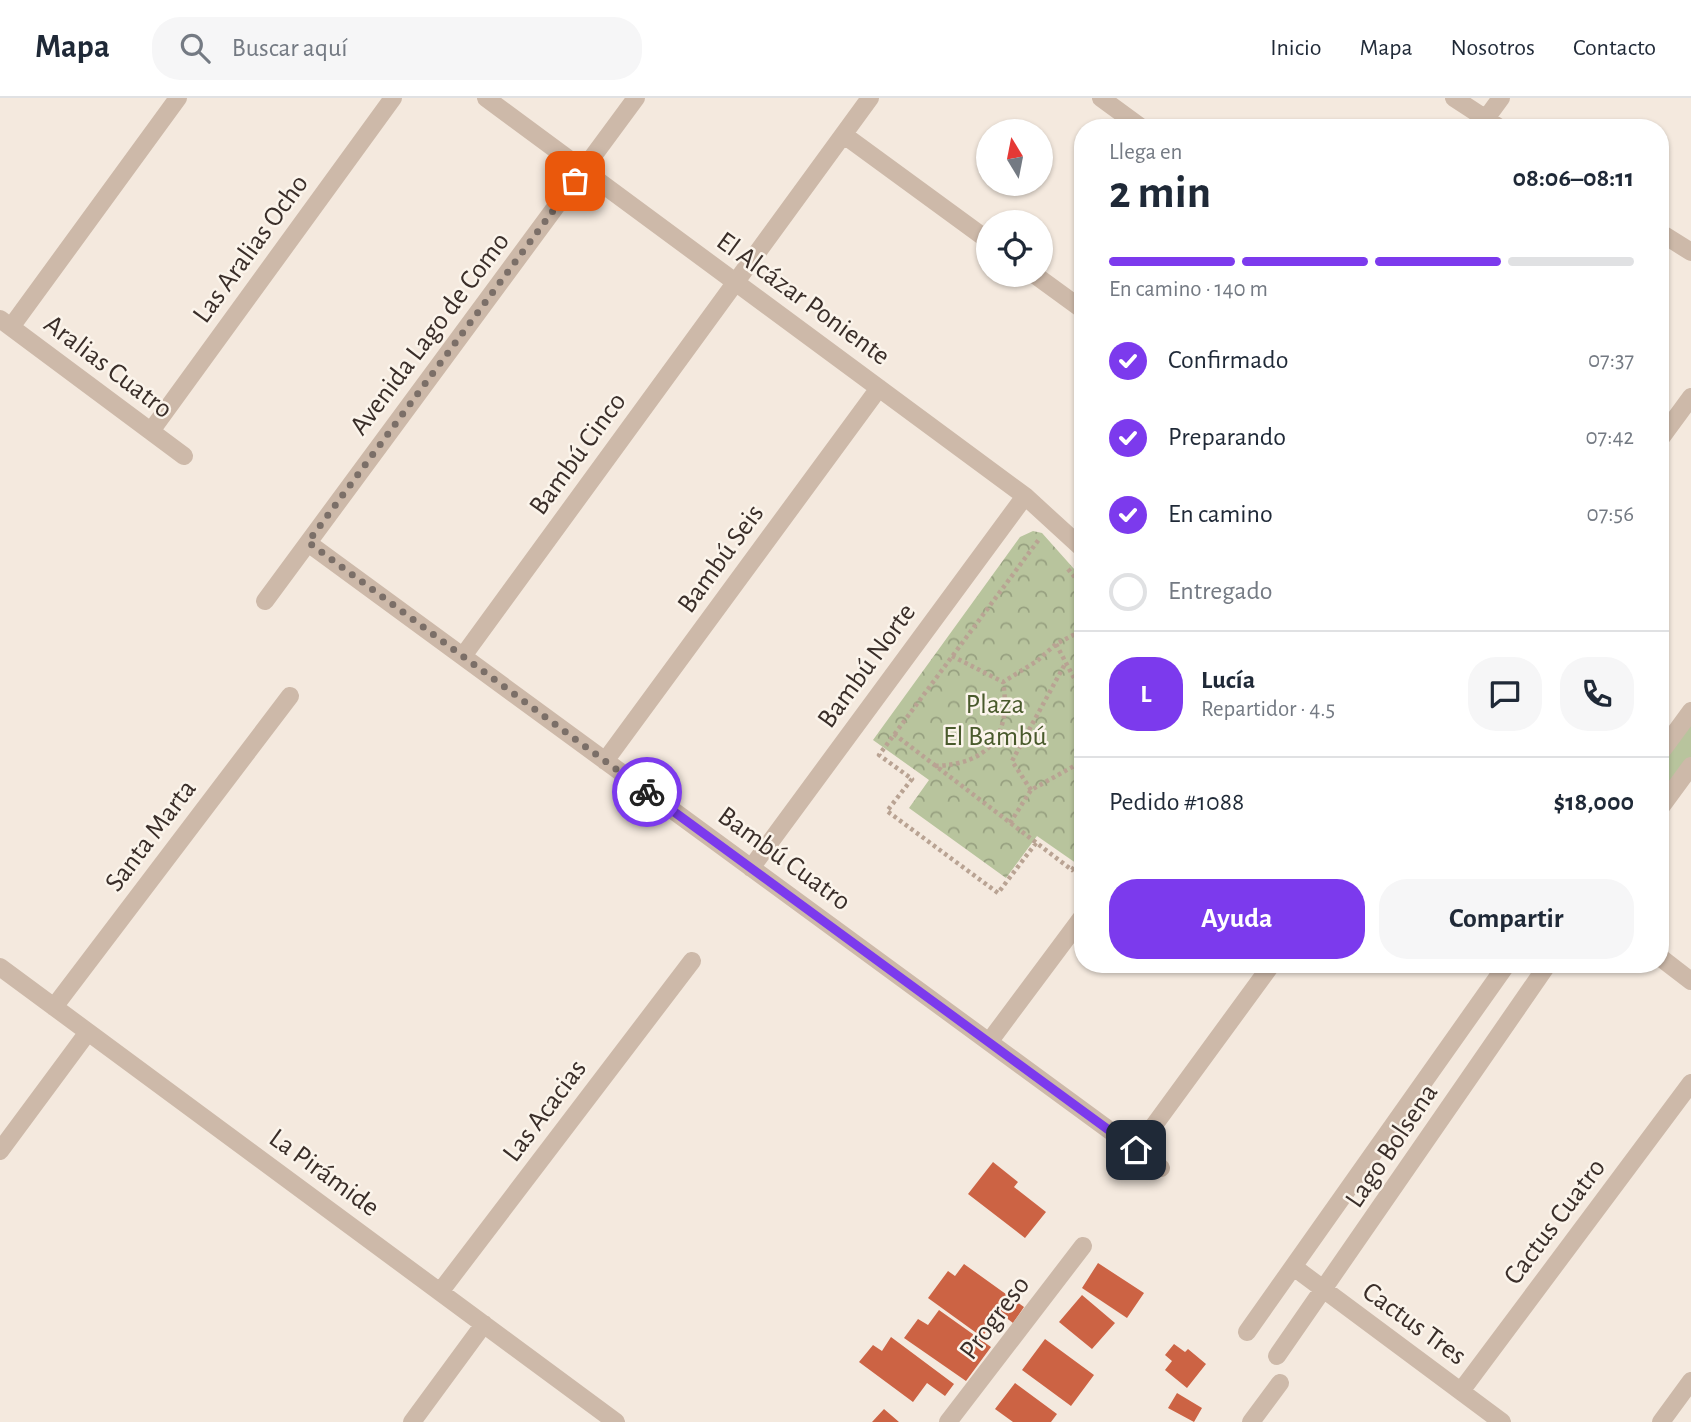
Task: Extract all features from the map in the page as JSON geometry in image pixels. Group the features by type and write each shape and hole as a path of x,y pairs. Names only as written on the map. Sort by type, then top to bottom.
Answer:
{"street":[{"path":"6,323 178,98"},
{"name":"Las Aralias Ocho","path":"151,432 393,98"},
{"name":"El Alcázar Poniente","path":"486,98 1025,496 1074,541"},
{"name":"Avenida Lago de Como","path":"265,601 636,98"},
{"name":"Bambú Cinco","path":"463,656 870,98"},
{"path":"1101,98 1130,119"},
{"path":"1454,98 1480,119"},
{"path":"1491,119 1501,98"},
{"path":"844,135 976,231"},
{"path":"1669,238 1691,253"},
{"path":"1051,287 1074,303"},
{"name":"Aralias Cuatro","path":"6,323 184,456"},
{"name":"Bambú Seis","path":"605,761 879,388"},
{"path":"1669,427 1691,397"},
{"name":"Bambú Norte","path":"751,868 1025,496"},
{"name":"Bambú Cuatro","path":"308,542 1161,1168"},
{"name":"Santa Marta","path":"54,1007 290,696"},
{"path":"1669,741 1691,711"},
{"path":"1669,796 1691,766"},
{"path":"989,1042 1074,928"},
{"name":"Las Acacias","path":"440,1292 692,961"},
{"path":"1669,964 1691,981"},
{"name":"La Pirámide","path":"0,967 616,1422"},
{"path":"1136,1150 1265,973"},
{"name":"Lago Bolsena","path":"1247,1332 1295,1268 1501,973"},
{"name":"Lago Bolsena","path":"1277,1356 1325,1291 1542,973"},
{"path":"0,1151 88,1032"},
{"name":"Cactus Cuatro","path":"1461,1391 1691,1083"},
{"name":"Progreso","path":"948,1422 1083,1246"},
{"name":"Cactus Tres","path":"1295,1268 1502,1422"},
{"path":"412,1422 484,1324"},
{"path":"1661,1422 1691,1381"},
{"path":"1251,1422 1280,1383"}],"path":[{"path":"1036,843 998,893 887,811 912,779 879,755 1041,537 1049,547"},
{"path":"1066,567 1074,576"},
{"path":"1003,682 1038,662 1056,644 1074,635"},
{"path":"1056,644 1074,680"},
{"path":"952,656 1003,682"},
{"path":"1031,790 1012,761 1065,664"},
{"path":"935,766 974,758 992,743 1005,721 1003,682"},
{"path":"894,734 1072,870 1074,867"},
{"path":"1010,823 1031,790 1074,766"}],"green space":[{"name":"Plaza El Bambú","path":"1033,531 1042,533 1074,569 1074,862 1037,836 1006,878 909,808 929,780 873,740 1020,537"},
{"path":"1691,720 1691,757 1669,787 1669,749"}],"building":[{"path":"993,1162 1018,1182 1014,1187 1046,1212 1025,1238 968,1194"},
{"path":"1098,1263 1144,1293 1127,1318 1082,1288"},
{"path":"964,1264 1024,1307 1013,1323 1000,1313 982,1337 928,1298 948,1271 955,1276"},
{"path":"1082,1295 1115,1323 1092,1349 1059,1322"},
{"path":"939,1310 991,1347 966,1381 904,1338 918,1319 928,1325"},
{"path":"891,1337 954,1384 945,1396 927,1383 913,1402 859,1362 873,1345 882,1351"},
{"path":"1045,1339 1094,1375 1071,1406 1022,1370"},
{"path":"1174,1344 1185,1352 1188,1349 1206,1364 1187,1388 1165,1370 1172,1361 1165,1355"},
{"path":"1015,1383 1057,1414 1051,1422 1013,1422 995,1409"},
{"path":"1177,1393 1202,1408 1194,1422 1168,1408"},
{"path":"884,1409 899,1422 872,1422"}],"way so far":[{"path":"575,181 308,542 647,792"}],"route":[{"path":"647,792 1136,1150"}]}
